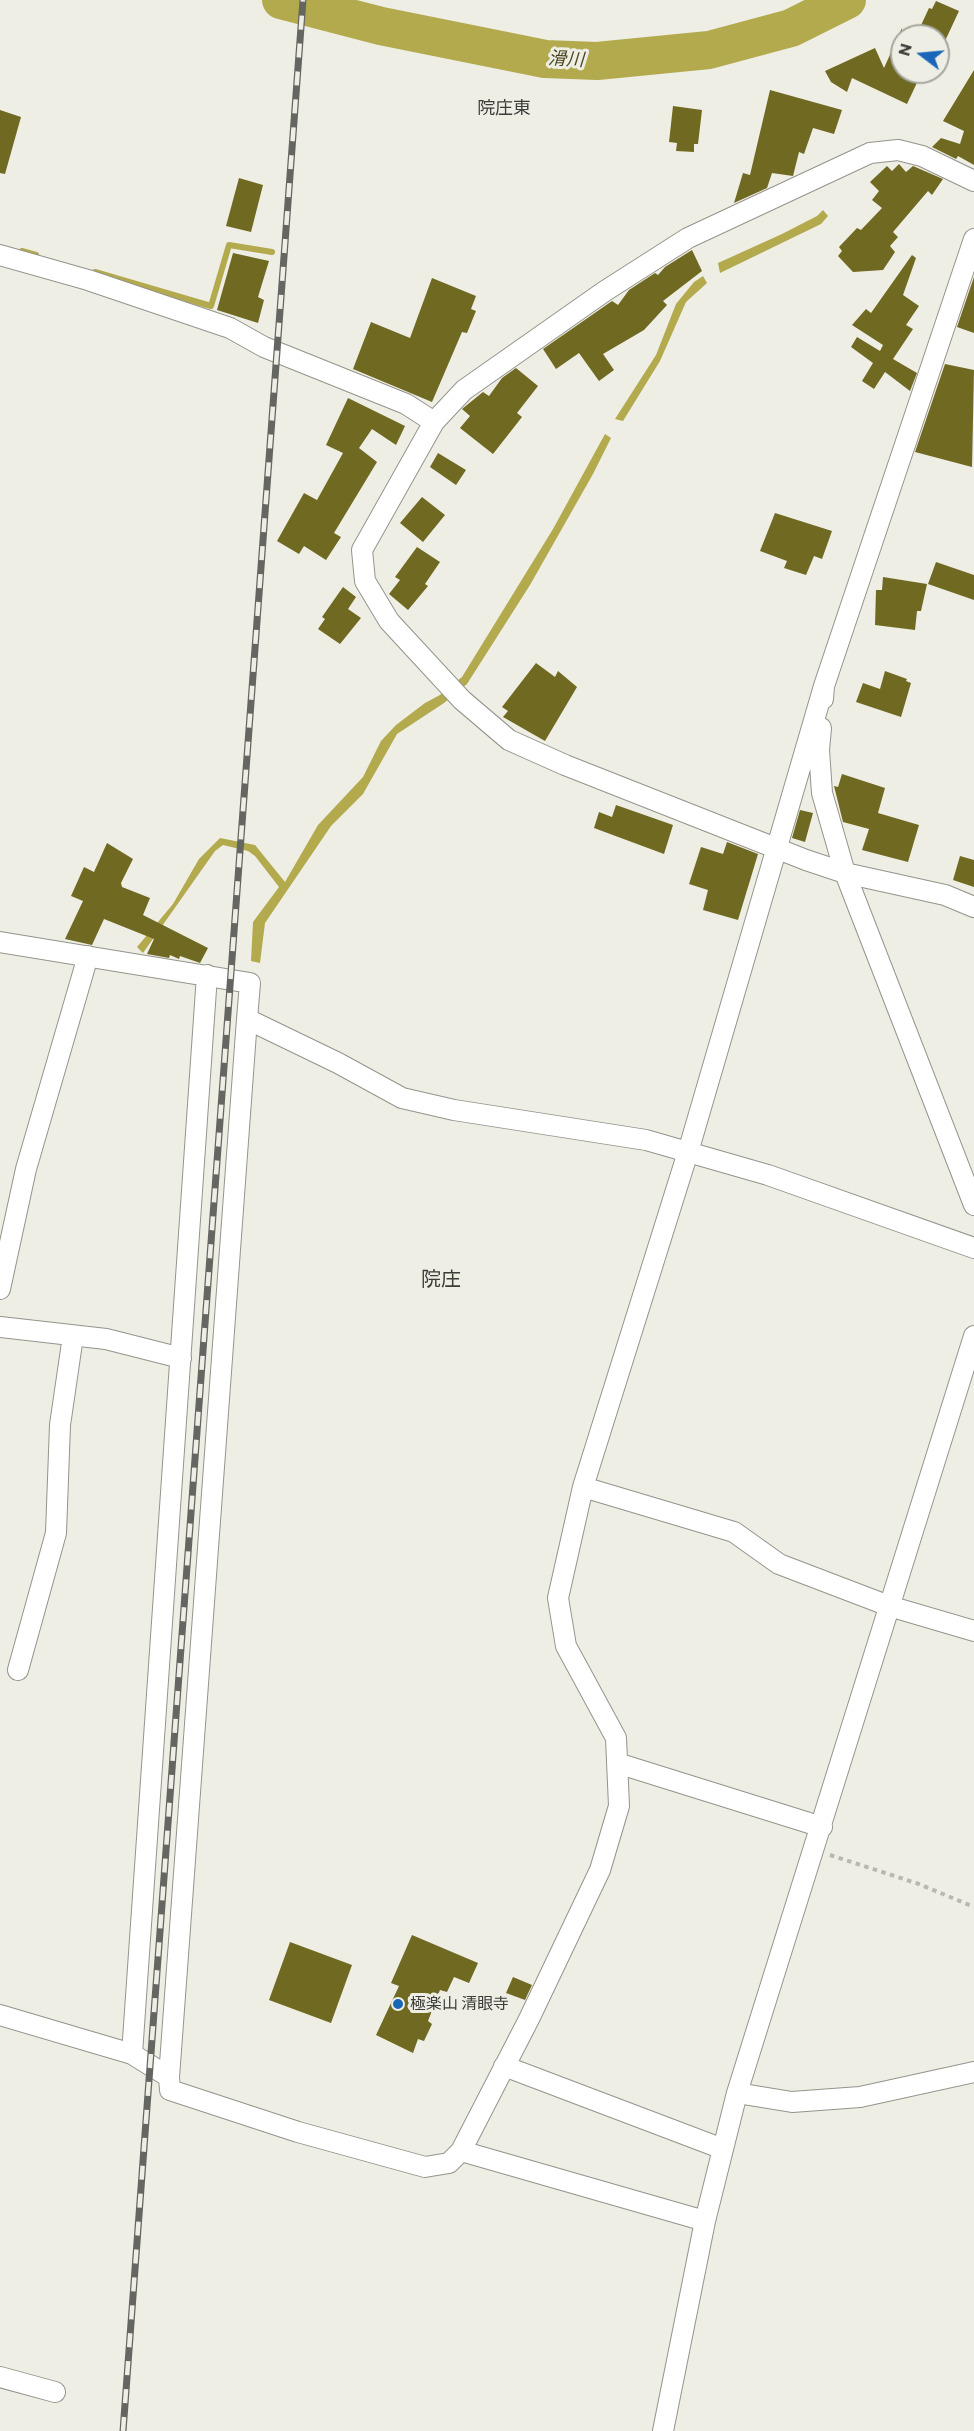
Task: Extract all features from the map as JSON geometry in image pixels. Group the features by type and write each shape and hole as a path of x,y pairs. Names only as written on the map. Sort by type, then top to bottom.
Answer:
{"street":[{"path":"974,181 922,156 898,150 870,153 688,238 605,291 464,390 434,422 362,550 365,581 389,621 462,700 509,740 777,849 845,873 945,894 974,907"},
{"path":"0,942 250,983 169,2077 170,2090 298,2132 425,2167 449,2163 461,2151 600,1870 619,1806 616,1738 566,1646 558,1598 583,1487 688,1152 824,686 974,239"},
{"path":"0,255 88,280 230,328 264,347 406,404 434,422"},
{"path":"824,686 819,750 822,793 845,873 974,1205"},
{"path":"0,1288 26,1169 88,956"},
{"path":"132,2054 207,975"},
{"path":"247,1019 338,1063 402,1098 454,1110 646,1140 768,1175 974,1248"},
{"path":"0,1327 106,1339 181,1358"},
{"path":"18,1670 56,1533 60,1425 73,1336"},
{"path":"663,2431 705,2221 737,2093 815,1850 974,1336"},
{"path":"583,1487 734,1532 779,1564 889,1606 974,1631"},
{"path":"617,1763 822,1827"},
{"path":"0,2015 132,2054 169,2077"},
{"path":"504,2066 723,2149"},
{"path":"737,2093 792,2102 860,2097 974,2072"},
{"path":"461,2151 705,2221"},
{"path":"0,2377 55,2392"}],"path":[{"path":"815,1850 919,1884 974,1907"}],"shaded area":[{"path":"823,210 828,216 821,224 720,273 718,263 782,234 817,216"},
{"path":"703,276 707,283 686,302 660,361 623,421 615,419 656,355 676,304 694,282"},
{"path":"605,434 611,438 593,474 530,585 467,684 444,703 397,734 363,794 331,826 265,923 260,963 251,961 253,922 279,887 255,856 248,851 223,845 215,851 143,953 137,947 173,904 199,859 220,838 255,845 285,882 318,825 363,777 381,741 396,725 462,677 553,529"}],"building":[{"path":"936,1 959,11 950,30 950,24 922,24 929,8 932,9"},
{"path":"875,48 884,68 890,55 890,84 916,84 907,104 852,78 847,92 831,82 825,71"},
{"path":"974,70 974,165 958,156 956,159 932,147 941,138 960,144 964,131 943,121"},
{"path":"770,90 842,110 834,134 813,128 804,154 799,152 793,176 772,173 767,188 734,203 743,173 750,175"},
{"path":"673,106 702,110 698,144 694,144 694,152 676,151 677,143 669,142"},
{"path":"0,110 21,117 5,174 0,173"},
{"path":"899,164 906,172 913,166 943,179 932,195 928,191 893,232 898,237 890,246 895,252 883,270 853,272 838,256 842,251 839,247 857,228 861,230 882,208 872,200 879,191 870,182 887,166 892,171"},
{"path":"239,178 263,185 251,232 226,226"},
{"path":"692,250 702,271 663,301 667,305 644,330 603,354 614,370 599,381 579,353 556,369 543,349 612,301 618,305 629,290 655,273 658,275 665,267"},
{"path":"233,253 269,261 258,297 264,300 258,323 217,310"},
{"path":"912,255 916,258 903,295 919,306 906,325 913,329 893,359 917,373 910,391 885,372 874,389 862,381 873,363 851,347 857,337 880,351 883,345 852,325 866,309 871,313"},
{"path":"974,277 974,333 957,327"},
{"path":"432,278 476,296 471,309 476,311 467,333 462,332 432,402 353,369 371,322 410,338"},
{"path":"945,364 974,370 972,467 915,452"},
{"path":"516,368 538,386 517,413 522,417 493,454 460,428 470,416 462,409 483,392 489,396 502,378"},
{"path":"348,398 405,426 396,445 372,429 359,448 377,462 334,533 341,537 326,560 304,546 299,554 277,541 304,493 317,500 343,453 326,445"},
{"path":"438,453 466,470 456,485 430,467"},
{"path":"422,497 445,515 423,542 400,523"},
{"path":"775,513 832,531 822,559 814,556 806,575 784,568 787,561 760,551"},
{"path":"417,547 440,562 425,584 428,586 408,610 389,594 400,580 395,577"},
{"path":"936,562 974,575 974,600 928,584"},
{"path":"883,577 927,584 921,611 917,611 915,630 875,625 876,590 882,590"},
{"path":"343,587 356,597 348,609 361,618 340,644 318,629 325,619 322,617"},
{"path":"536,663 555,677 558,671 577,687 545,741 503,717 508,711 502,707"},
{"path":"885,671 907,679 906,681 911,683 901,717 856,702 863,683 880,689"},
{"path":"842,774 885,788 878,813 919,825 908,862 862,850 869,829 843,822 834,786 838,787"},
{"path":"616,805 673,825 664,854 594,828 599,812 612,817"},
{"path":"800,810 813,813 805,842 792,838"},
{"path":"727,842 758,854 738,920 703,910 708,890 689,884 701,847 723,854"},
{"path":"107,843 133,859 121,883 122,887 150,898 143,915 208,948 200,963 180,956 179,959 170,955 169,958 147,954 154,939 104,919 92,945 65,939 83,901 71,896 84,867 94,872"},
{"path":"960,856 974,860 974,887 953,880"},
{"path":"412,1935 478,1963 469,1983 454,1977 447,1992 440,1990 428,2021 432,2024 424,2041 418,2039 413,2053 376,2035 399,1986 391,1983"},
{"path":"290,1942 352,1965 331,2023 269,2000"},
{"path":"513,1977 532,1985 525,2000 506,1993"}],"waterway":[{"name":"滑川","path":"281,0 381,26 545,59 597,61 709,50 791,28 847,0"},
{"path":"95,272 211,306 229,245 272,252"},
{"path":"22,251 36,255"}],"railway":[{"path":"123,2431 303,0"}],"place":[{"name":"極楽山 清眼寺","path":"398,2004"}],"district":[{"name":"院庄東","path":"504,108"},
{"name":"院庄","path":"441,1279"}]}
